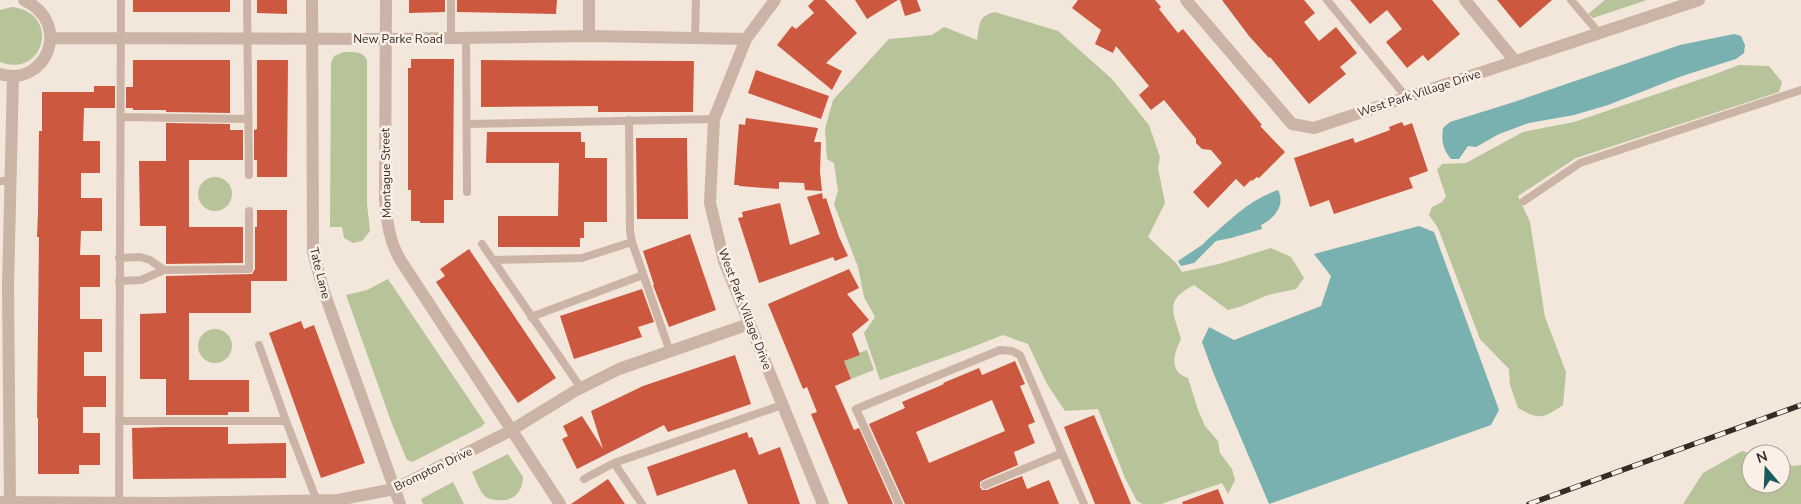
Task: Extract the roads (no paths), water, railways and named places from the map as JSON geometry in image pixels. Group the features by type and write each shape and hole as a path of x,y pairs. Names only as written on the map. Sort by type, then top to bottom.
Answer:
{"street":[{"path":"5,502 4,287 6,75 24,74 35,68 43,60 49,49 51,38 49,25 44,14 34,5 24,0"},
{"name":"Tate Lane","path":"312,0 313,252 324,292 400,504"},
{"name":"Montague Street","path":"386,0 385,199 387,225 392,242 401,261 510,431"},
{"path":"589,0 589,36"},
{"name":"West Park Village Drive","path":"775,0 746,39 714,119 710,203 724,261 823,504"},
{"name":"West Park Village Drive","path":"1186,0 1292,124 1314,128 1598,33 1668,5 1699,0"},
{"path":"1465,0 1515,61"},
{"name":"New Parke Road","path":"51,38 386,39 589,36 746,39"},
{"name":"Brompton Drive","path":"5,502 164,504 317,501 338,500 394,489 510,431 581,388 620,370 749,324"},
{"path":"510,431 560,504"}],"lane":[{"path":"119,503 121,0"},
{"path":"247,0 249,175"},
{"path":"450,38 451,0"},
{"path":"696,0 696,38"},
{"path":"1326,0 1407,98"},
{"path":"1571,0 1598,33"},
{"path":"466,38 468,192"},
{"path":"1524,201 1580,163 1801,90"},
{"path":"120,117 248,119"},
{"path":"467,124 714,119"},
{"path":"629,120 630,231 632,242 670,352"},
{"path":"119,281 141,280 164,270 249,269 249,211"},
{"path":"493,260 582,258 632,242"},
{"path":"482,244 581,388"},
{"path":"119,258 150,260 164,270"},
{"path":"531,317 643,275"},
{"path":"260,345 286,421 317,501"},
{"path":"899,504 856,409 1000,350 1012,351 1020,355 1084,504"},
{"path":"584,479 614,463 782,405"},
{"path":"119,421 286,421"},
{"path":"985,486 1062,453"},
{"path":"614,463 642,504"}],"water":[{"path":"1734,34 1741,36 1745,45 1744,53 1736,59 1682,76 1608,105 1574,115 1529,123 1499,134 1476,147 1468,146 1459,159 1451,159 1444,148 1443,128 1450,122 1680,45"},
{"path":"1278,190 1281,201 1280,206 1270,219 1261,225 1262,229 1216,241 1194,263 1181,266 1178,261 1202,245 1241,211 1258,199"},
{"path":"1419,226 1434,232 1499,410 1491,425 1269,504 1202,342 1209,327 1234,340 1321,306 1331,276 1314,254"}],"railway":[{"path":"1529,504 1801,405"}]}
